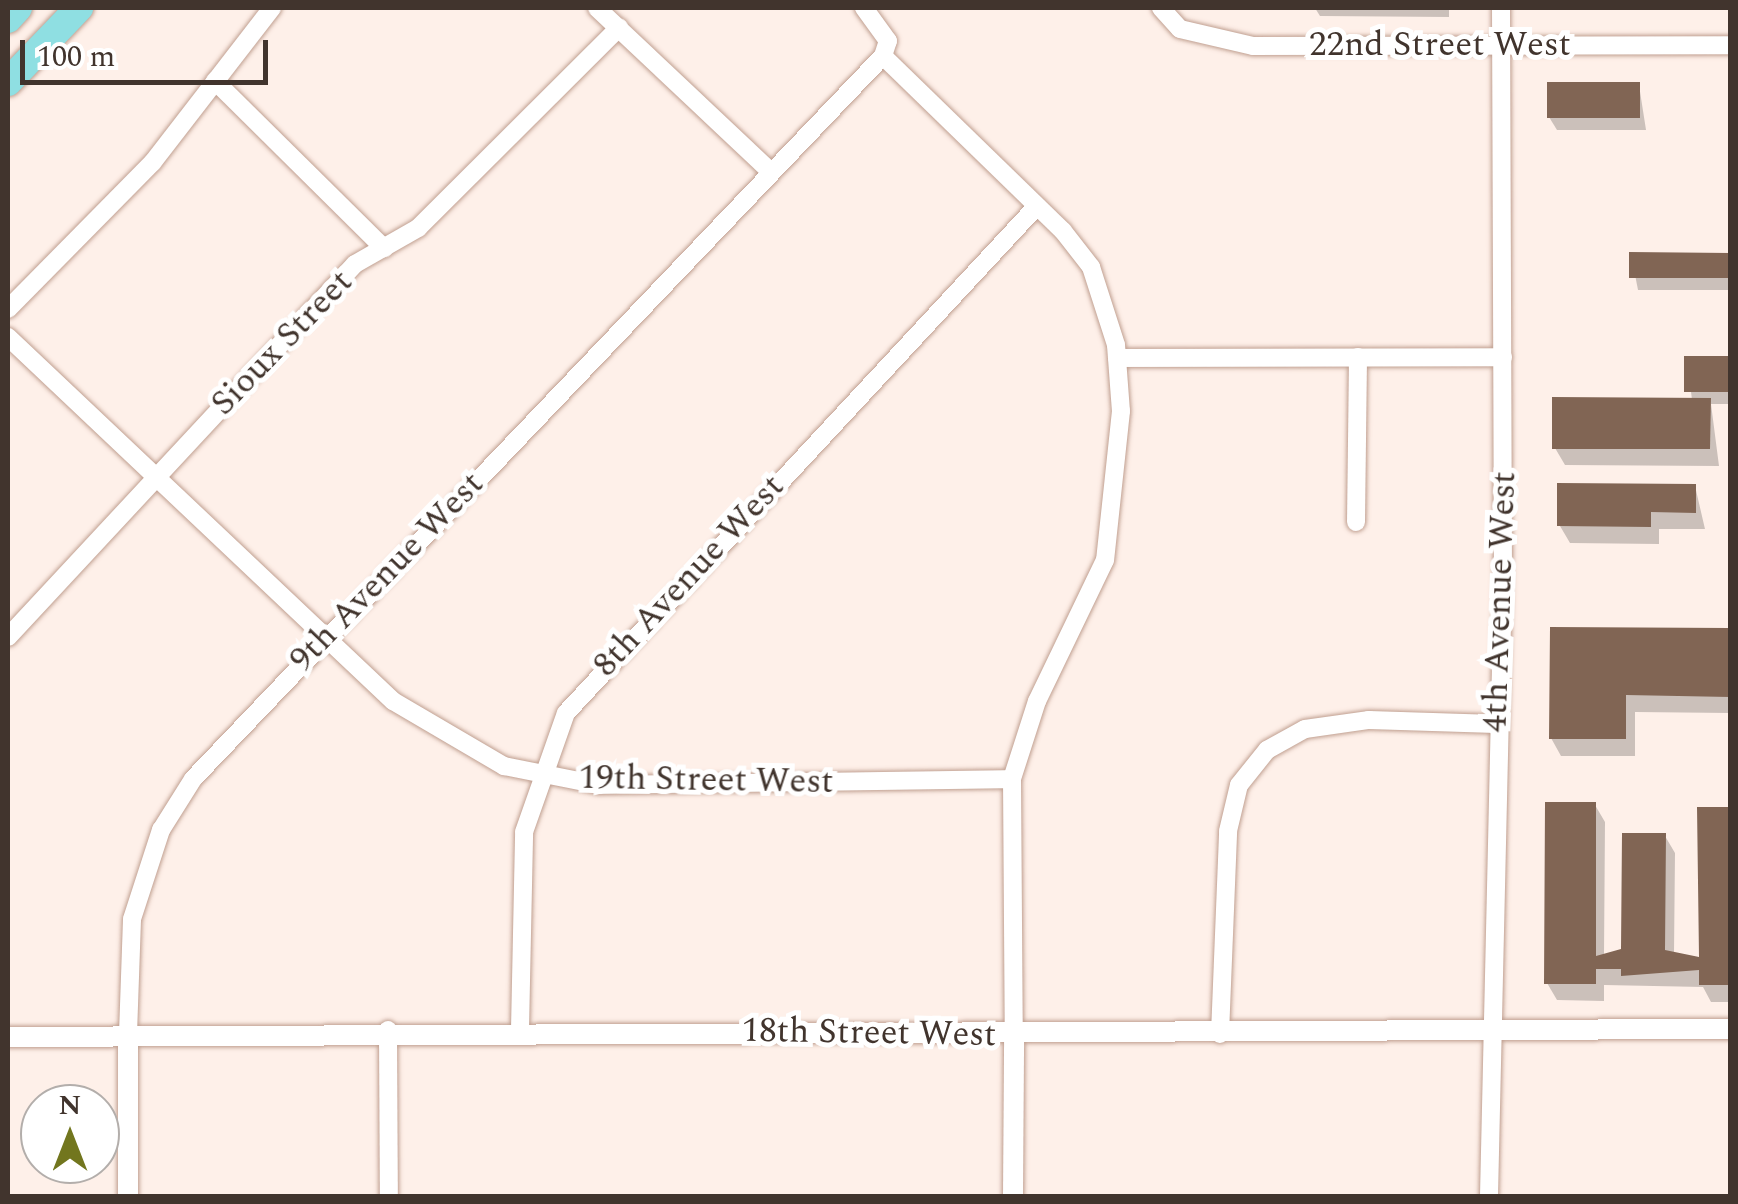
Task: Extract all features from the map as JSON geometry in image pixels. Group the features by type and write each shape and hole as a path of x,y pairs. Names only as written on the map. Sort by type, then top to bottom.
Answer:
{"highway":[{"path":"8,18 18,8"},
{"path":"8,82 79,8"}],"street":[{"path":"8,309 153,162 272,8"},
{"path":"597,8 772,172"},
{"path":"864,8 888,42 883,56 1037,206 1092,266 1117,358 1105,560 1037,701 1012,779 1013,1196"},
{"name":"22nd Street West","path":"1161,8 1180,29 1253,46 1730,45"},
{"name":"4th Avenue West","path":"1489,1196 1503,357 1501,8"},
{"name":"Sioux Street","path":"8,637 356,264 418,228 618,28"},
{"name":"9th Avenue West","path":"128,1196 128,943 162,830 193,779 883,56"},
{"path":"215,81 384,248"},
{"name":"8th Avenue West","path":"520,1029 524,832 541,773 566,713 608,660 1037,206"},
{"name":"19th Street West","path":"8,337 422,724 504,766 598,784 1012,779"},
{"path":"1356,522 1358,357"},
{"path":"1117,358 1503,357"},
{"path":"1220,1034 1234,807 1266,750 1305,728 1369,720 1496,724"},
{"name":"18th Street West","path":"8,1036 520,1029 1014,1034 1730,1030"},
{"path":"388,1030 388,1196"}],"building":[{"path":"1547,82 1640,82 1640,118 1547,118"},
{"path":"1629,252 1730,253 1730,278 1629,278"},
{"path":"1684,356 1730,356 1730,392 1684,392"},
{"path":"1552,397 1711,398 1710,449 1552,449"},
{"path":"1557,483 1696,484 1696,513 1651,512 1651,527 1557,526"},
{"path":"1550,627 1730,628 1730,697 1626,695 1626,739 1549,739"},
{"path":"1545,802 1596,802 1596,956 1621,949 1622,833 1666,833 1665,950 1699,957 1697,807 1730,807 1730,985 1699,985 1699,970 1621,976 1621,969 1596,969 1596,984 1544,984"}]}
